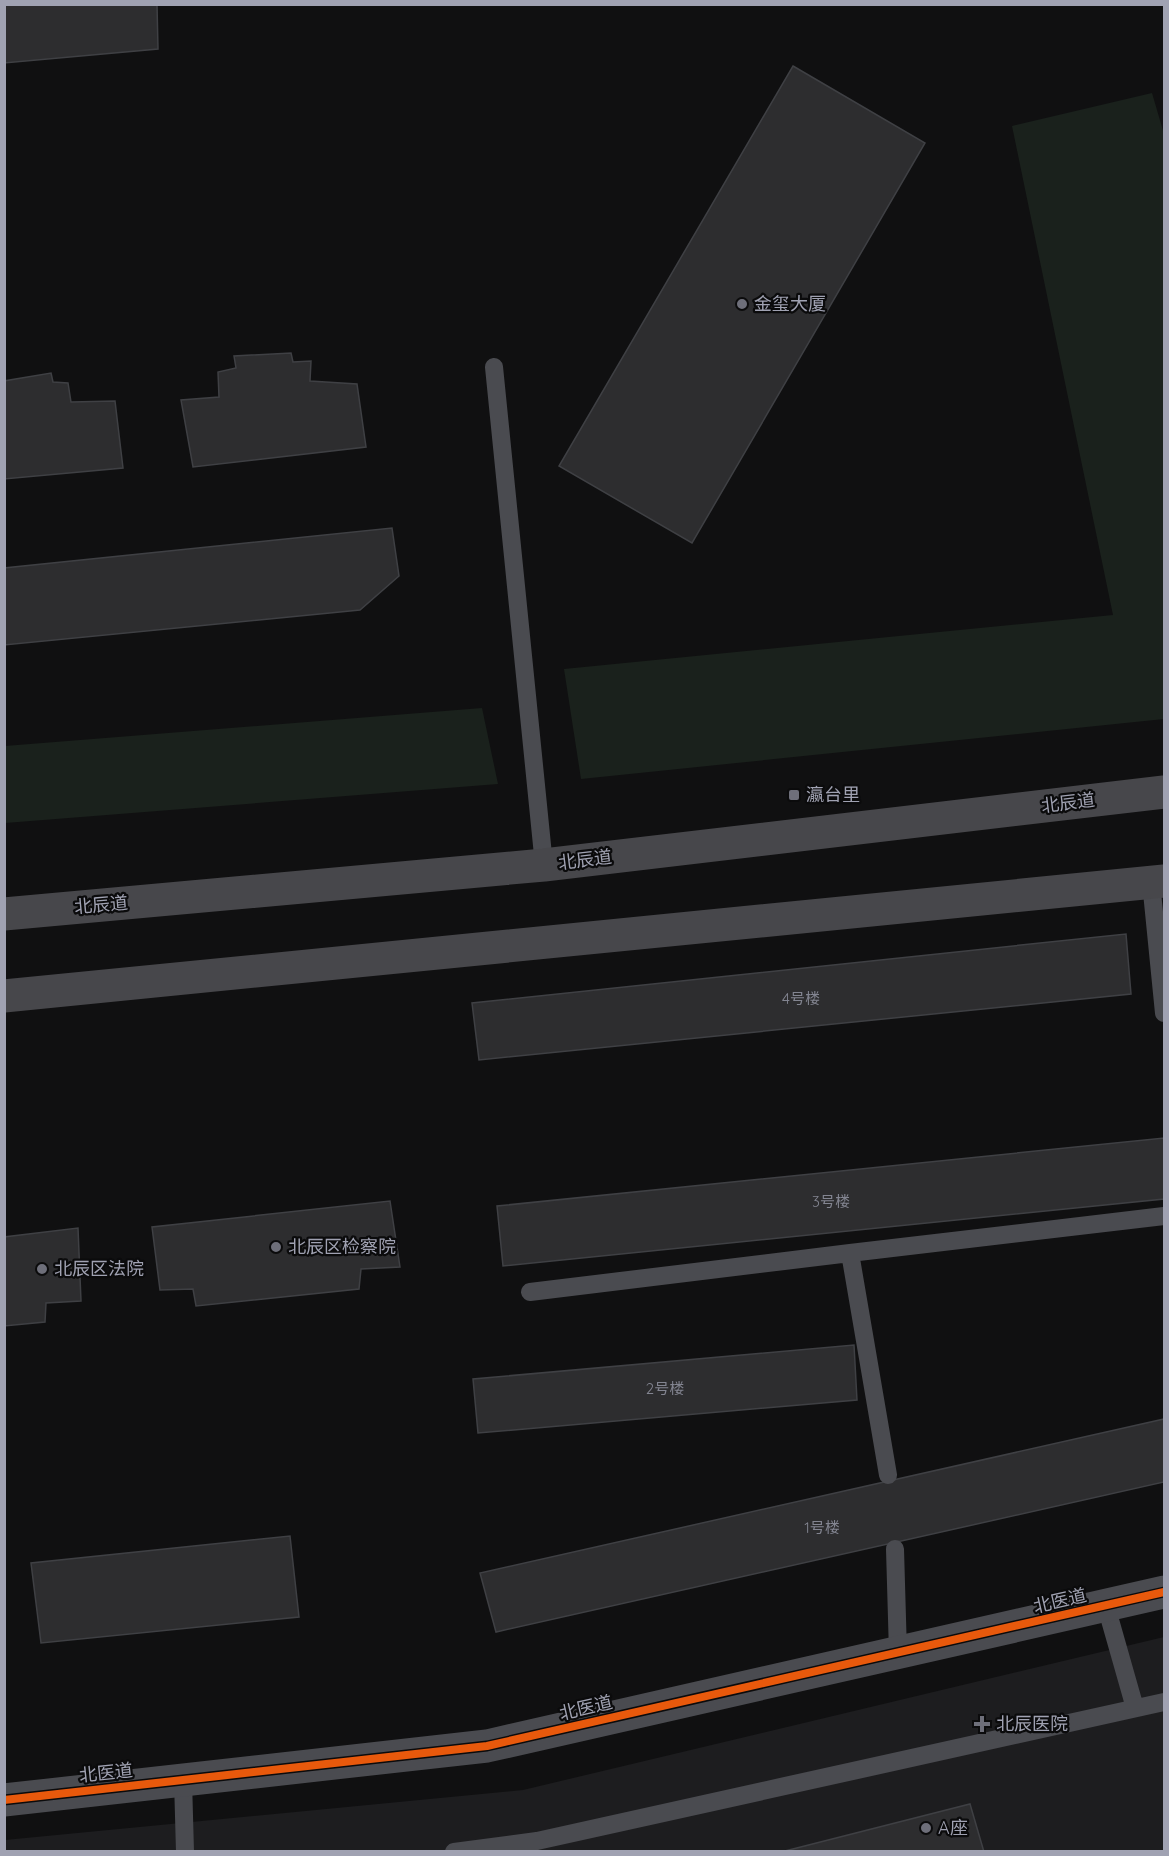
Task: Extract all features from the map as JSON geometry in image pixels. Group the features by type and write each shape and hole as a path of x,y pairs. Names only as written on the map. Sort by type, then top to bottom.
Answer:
{"main road":[{"name":"北辰道","path":"4,914 544,865 1164,792"},
{"path":"4,996 1158,882"}],"street":[{"name":"北医道","path":"4,1800 487,1746 1164,1592"}],"lane":[{"path":"494,368 544,865"},
{"path":"1158,882 1164,1013"},
{"path":"530,1292 1164,1216"},
{"path":"850,1253 888,1475"},
{"path":"895,1549 898,1653"},
{"path":"1106,1606 1135,1708"},
{"path":"454,1851 537,1841 1164,1702"},
{"path":"183,1780 185,1851"}],"shaded area":[{"path":"1152,93 1164,134 1164,719 581,779 564,669 1113,615 1012,126"},
{"path":"482,708 498,784 5,823 5,746"},
{"name":"北辰医院","path":"1164,1637 1164,1851 5,1852 5,1840 523,1790"}],"building":[{"path":"4,4 157,4 158,49 4,63"},
{"name":"金玺大厦","path":"793,66 925,143 692,543 559,466"},
{"path":"291,353 293,362 311,361 310,381 357,384 366,447 193,467 181,400 219,397 218,372 236,368 234,356"},
{"path":"51,373 53,382 68,383 71,402 115,401 123,468 4,479 4,381"},
{"path":"392,528 399,576 360,610 4,645 4,568"},
{"path":"1126,934 1131,994 479,1060 472,1003"},
{"path":"1164,1138 1164,1199 503,1266 497,1206"},
{"name":"北辰区检察院","path":"390,1201 400,1267 361,1269 359,1289 196,1306 193,1289 160,1290 152,1227"},
{"name":"北辰区法院","path":"78,1228 81,1301 46,1303 45,1322 4,1326 4,1237"},
{"path":"854,1345 857,1400 478,1433 473,1379"},
{"path":"1164,1419 1164,1482 496,1632 480,1573"},
{"path":"290,1536 299,1617 41,1643 31,1563"},
{"name":"A座","path":"970,1804 984,1852 781,1852"}],"cycle path":[{"path":"4,1800 487,1746 1164,1592"}],"place":[{"name":"金玺大厦","path":"742,304"},
{"name":"瀛台里","path":"794,795"},
{"name":"北辰区检察院","path":"276,1247"},
{"name":"北辰区法院","path":"42,1269"},
{"name":"北辰医院","path":"982,1724"},
{"name":"A座","path":"926,1828"}]}
